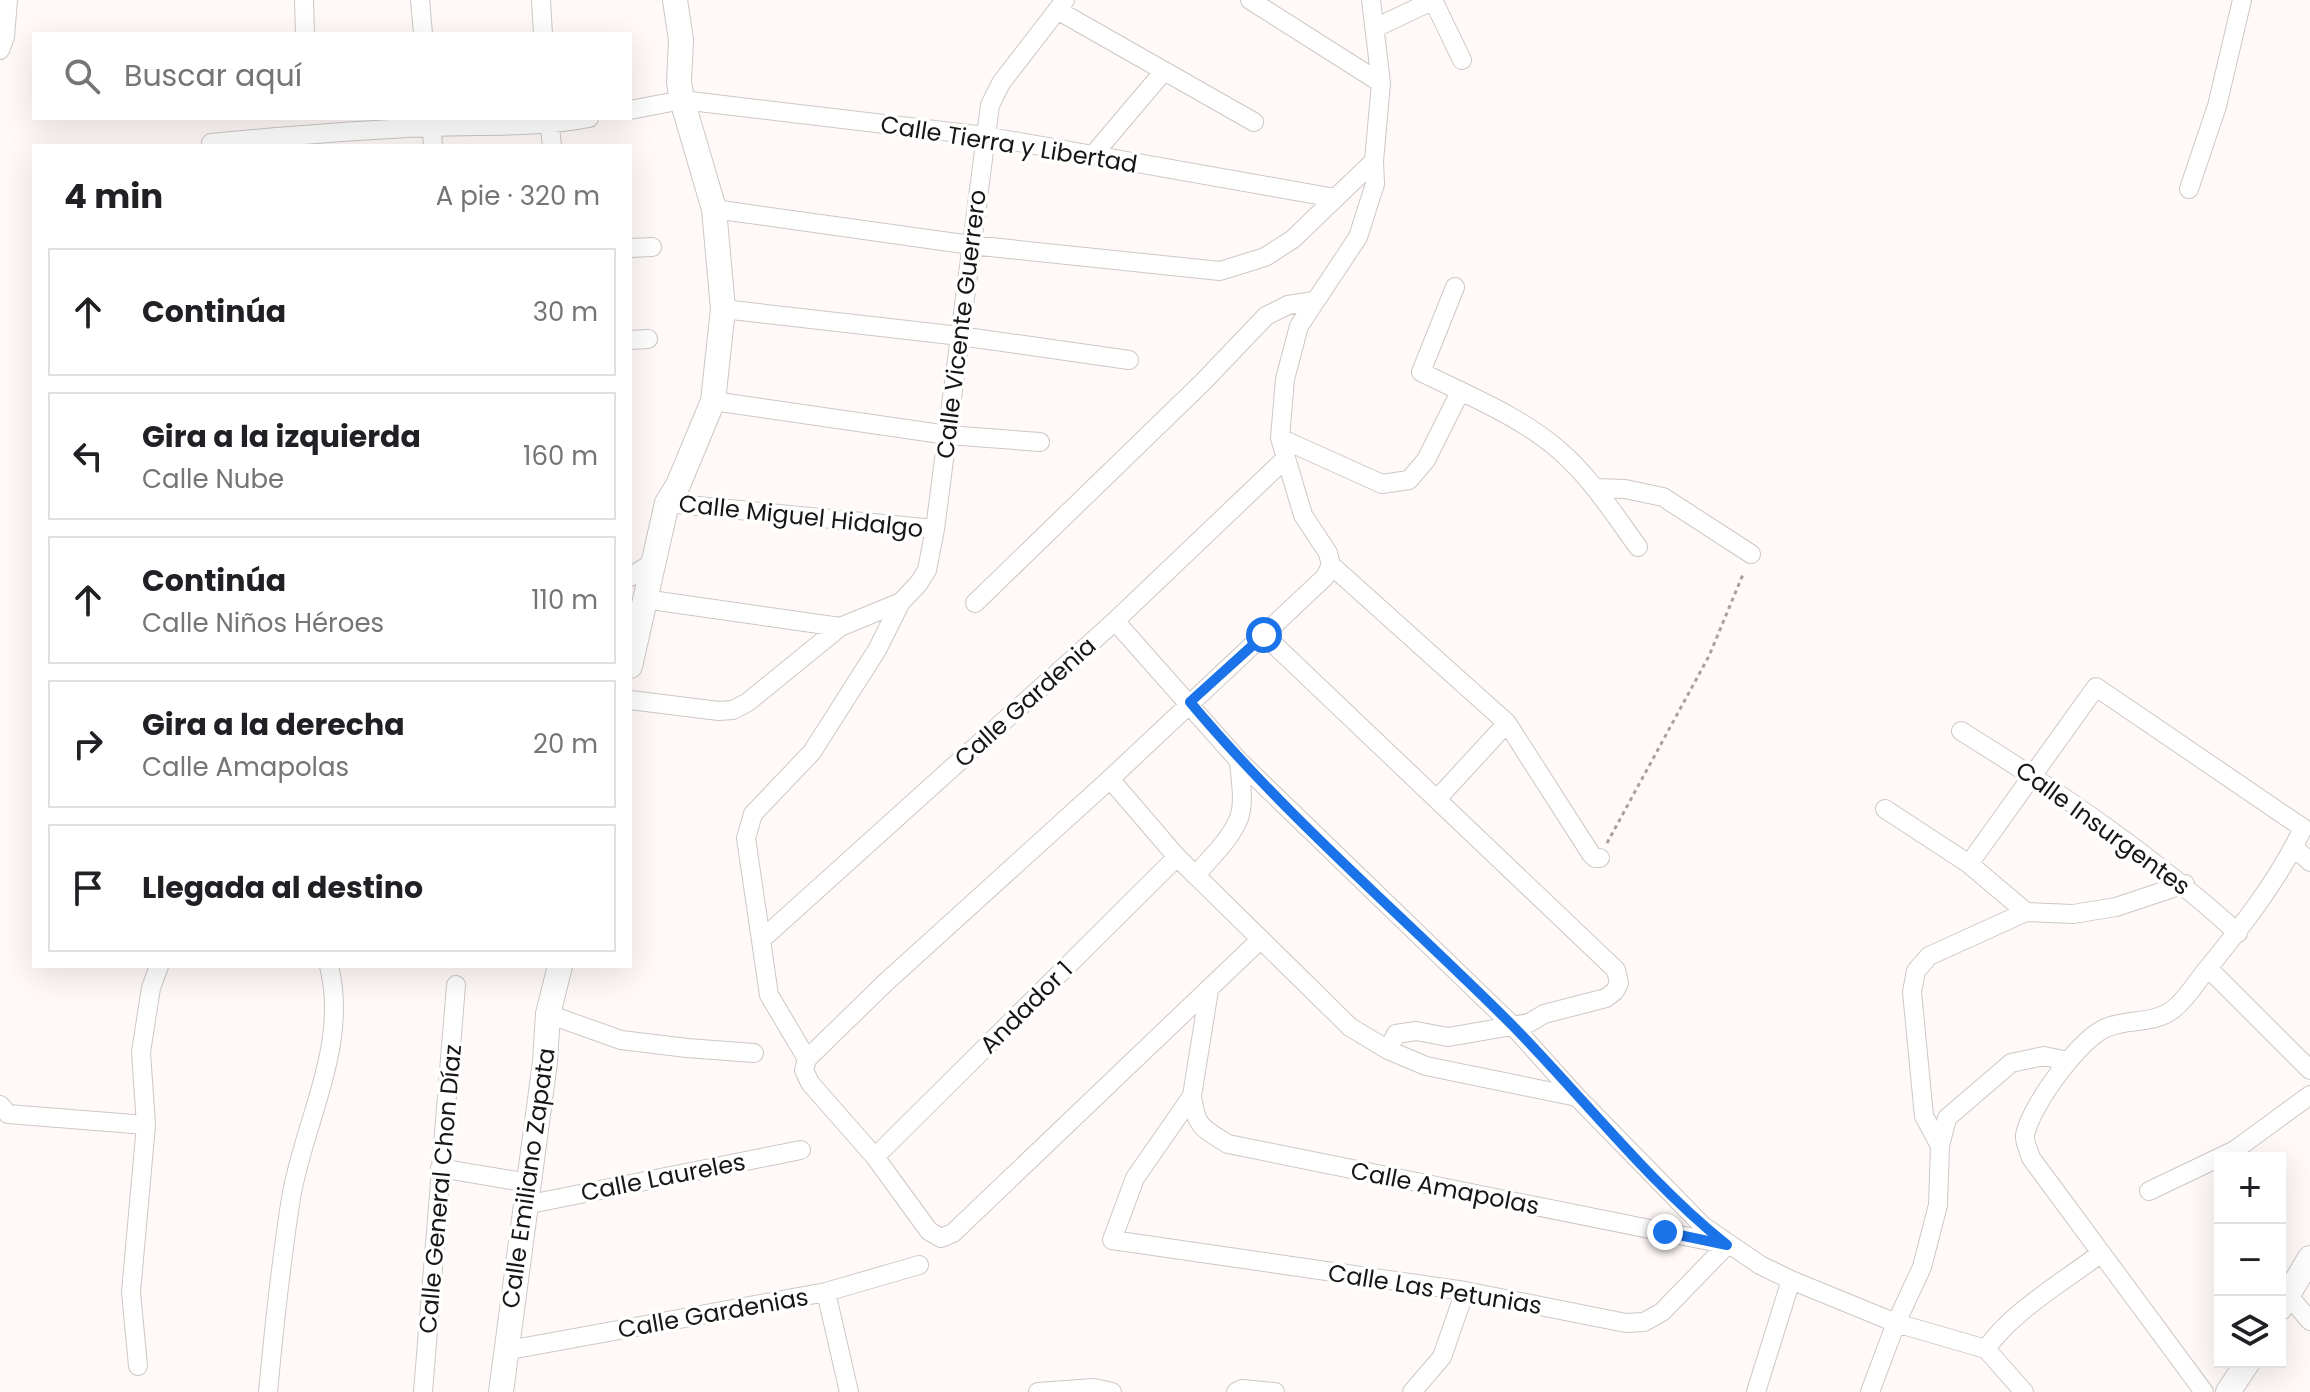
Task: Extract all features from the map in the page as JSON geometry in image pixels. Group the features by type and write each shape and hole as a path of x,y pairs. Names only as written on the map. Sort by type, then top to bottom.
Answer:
{"street":[{"path":"0,50 5,37 8,0"},
{"path":"304,0 305,32"},
{"path":"420,0 423,32"},
{"path":"541,0 543,32"},
{"path":"632,656 667,503 678,485 713,401 723,309 714,209 679,82 681,40 675,0"},
{"path":"1250,0 1381,83"},
{"path":"1371,0 1381,83 1375,184 1358,237 1299,326 1285,379 1280,438 1285,459 1303,515 1328,553 1331,565 1507,723 1591,854 1600,858"},
{"path":"1375,28 1434,0 1462,60"},
{"path":"2189,189 2217,106 2242,0"},
{"path":"1061,5 1164,71 1254,122"},
{"name":"Calle Vicente Guerrero","path":"1061,5 1001,83 990,105 948,435 927,570 901,602 877,650 812,752 753,814 749,823 746,838 769,995 807,1059 804,1070 810,1083 875,1157 929,1231 941,1238 953,1233 1261,939"},
{"path":"1093,155 1164,71"},
{"name":"Calle Tierra y Libertad","path":"632,110 682,100 985,136 1335,198"},
{"path":"211,143 308,126 432,130 569,120"},
{"path":"549,122 552,144"},
{"path":"714,209 971,245 1220,271 1265,257 1293,239 1374,161"},
{"path":"632,248 652,247"},
{"path":"1455,287 1421,372 1512,416 1560,451 1595,488 1638,547"},
{"path":"975,603 1203,382 1266,316 1288,305 1314,301"},
{"path":"723,309 960,336 1129,360"},
{"path":"1280,438 1382,484 1409,480 1426,460 1460,392"},
{"path":"713,401 948,435 1040,442"},
{"name":"Calle Gardenia","path":"761,940 1115,621 1285,459"},
{"path":"1595,488 1625,489 1663,497 1751,554"},
{"name":"Calle Miguel Hidalgo","path":"667,503 935,529"},
{"path":"632,576 652,563"},
{"path":"807,1059 885,983 1264,635 1325,577 1331,565"},
{"path":"644,599 840,627"},
{"path":"632,700 733,710 748,702 840,627 901,602"},
{"path":"1115,621 1190,702 1239,761 1513,1026 1577,1097 1703,1226 1727,1245 1791,1280 1896,1323 1986,1349 2024,1392"},
{"path":"1264,635 1616,970 1619,983 1606,998 1544,1014 1529,1023 1448,1037 1416,1031 1402,1032 1396,1034 1388,1050"},
{"path":"1969,864 2096,687 2303,828 2238,933 2179,1004 2166,1015 2108,1027 2084,1042 2030,1119 2024,1138 2031,1158 2204,1392"},
{"path":"1438,798 1507,723"},
{"name":"Calle Insurgentes","path":"1961,731 2077,804 2185,884 2238,933"},
{"path":"1196,875 1223,844 1239,818 1242,796 1239,761"},
{"path":"1110,779 1177,857 1350,1027 1388,1050 1426,1066 1577,1097"},
{"path":"1885,809 1969,864 2026,912"},
{"path":"2294,847 2310,862"},
{"name":"Andador 1","path":"875,1157 1177,857"},
{"path":"1940,1146 1924,1116 1912,992 1916,971 1929,956 2026,912 2073,914 2116,907 2185,884"},
{"path":"138,1366 131,1292 146,1125 141,1052 151,988 158,968"},
{"path":"268,1392 292,1195 332,1042 329,968"},
{"name":"Calle Emiliano Zapata","path":"501,1392 504,1351 545,1062 548,1014 560,968"},
{"path":"2208,968 2310,1070"},
{"name":"Calle General Chon Díaz","path":"423,1392 456,985"},
{"path":"1192,1096 1209,990"},
{"path":"548,1014 621,1040 754,1053"},
{"path":"1870,1392 1896,1323 1922,1267 1938,1205 1940,1146 1947,1118 2011,1063 2044,1056 2068,1061"},
{"path":"2149,1191 2235,1150 2310,1095"},
{"name":"Calle Las Petunias","path":"1192,1096 1135,1178 1112,1240 1465,1291 1626,1323 1644,1322 1662,1312 1727,1245"},
{"name":"Calle Amapolas","path":"1192,1096 1195,1118 1206,1131 1228,1144 1727,1245"},
{"path":"0,1105 8,1114 146,1125"},
{"name":"Calle Laureles","path":"527,1194 801,1150"},
{"path":"440,1168 527,1194"},
{"path":"1986,1349 2024,1311 2101,1253"},
{"path":"2286,1298 2310,1258"},
{"name":"Calle Gardenias","path":"504,1351 826,1292 919,1265"},
{"path":"1756,1392 1791,1280"},
{"path":"1412,1392 1442,1357 1465,1291"},
{"path":"826,1292 849,1392"},
{"path":"2286,1303 2310,1321"},
{"path":"2228,1392 2244,1368"},
{"path":"1038,1392 1094,1388 1112,1392"},
{"path":"1236,1392 1242,1389 1266,1391"}],"path":[{"path":"1600,858 1709,656 1751,554"}],"route":[{"path":"1264,635 1190,702 1239,761 1513,1026 1577,1097 1703,1226 1727,1245 1665,1232"}]}
